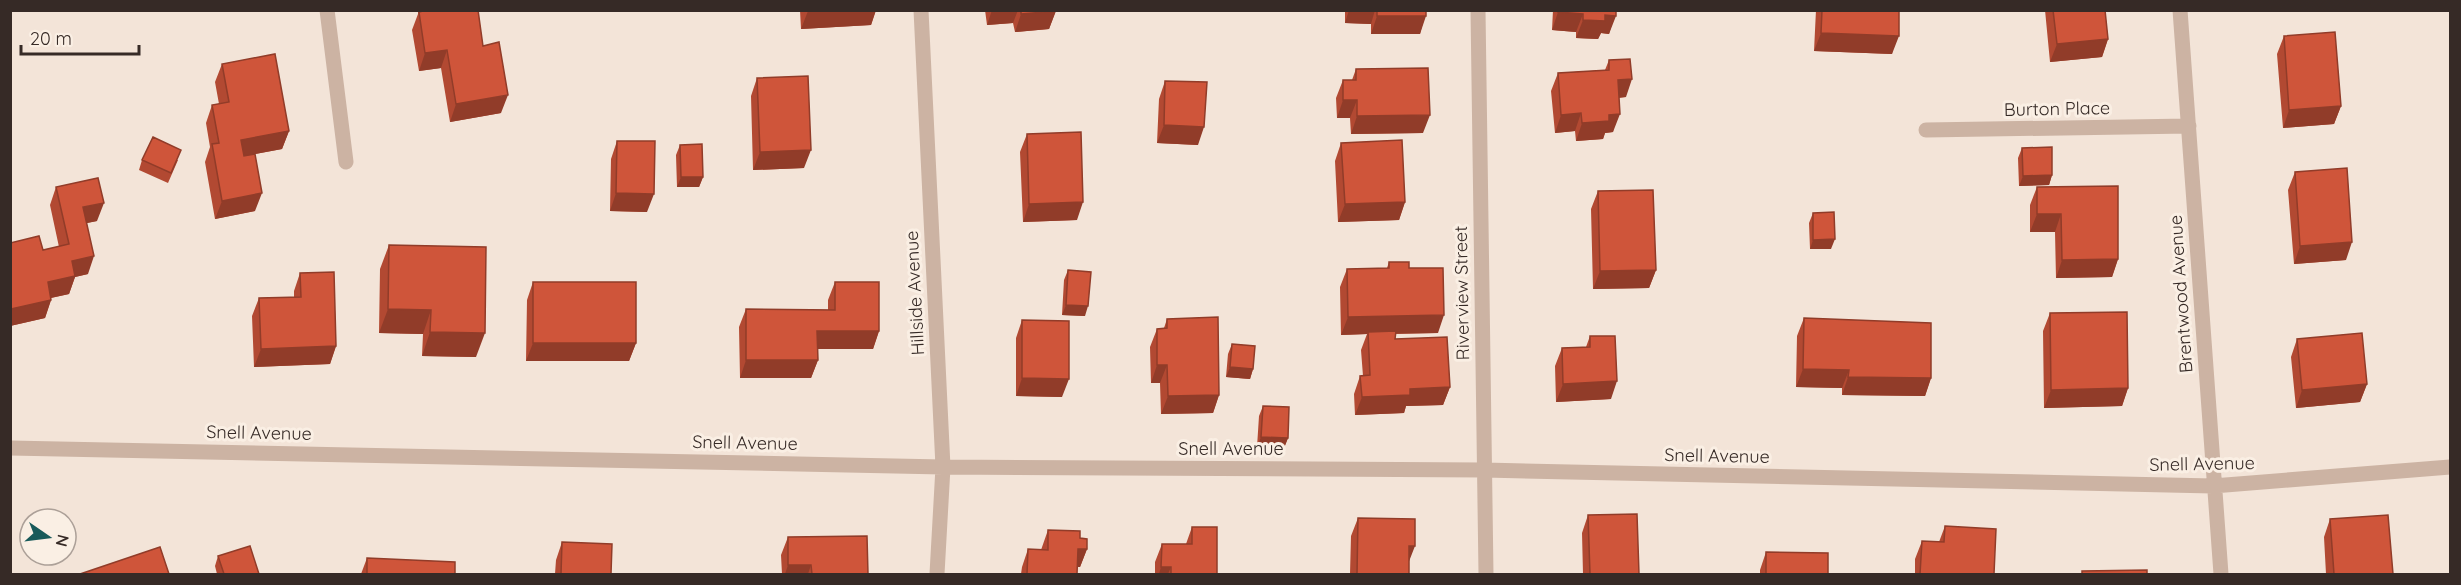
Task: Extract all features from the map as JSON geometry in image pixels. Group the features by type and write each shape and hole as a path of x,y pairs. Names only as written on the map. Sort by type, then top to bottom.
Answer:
{"street":[{"path":"327,10 346,162"},
{"name":"Hillside Avenue","path":"921,10 943,467 937,574"},
{"name":"Riverview Street","path":"1478,10 1486,574"},
{"name":"Brentwood Avenue","path":"2180,10 2221,574"},
{"name":"Burton Place","path":"1926,130 2189,126"},
{"name":"Snell Avenue","path":"10,448 943,467 1484,470 2213,486 2451,467"}],"building":[{"path":"478,10 483,46 499,42 508,95 456,104 447,50 425,53 419,12"},
{"path":"1021,10 1056,10 1056,11 1021,14"},
{"path":"1377,10 1426,10 1426,16 1377,16"},
{"path":"1558,10 1616,10 1616,16 1605,15 1605,21 1583,20 1583,14 1558,12"},
{"path":"1822,10 1899,10 1899,36 1821,33"},
{"path":"2053,10 2105,10 2108,39 2057,44"},
{"path":"2335,32 2341,106 2289,110 2284,36"},
{"path":"275,54 289,131 241,140 244,156 255,154 262,193 222,201 212,144 219,143 212,105 229,102 222,64"},
{"path":"1630,59 1632,79 1618,80 1620,114 1609,115 1609,121 1582,123 1581,113 1561,115 1558,73 1609,70 1609,60"},
{"path":"1428,68 1430,115 1357,116 1357,100 1343,100 1343,80 1356,80 1356,69"},
{"path":"808,76 811,150 760,152 757,78"},
{"path":"1165,81 1207,82 1204,127 1164,125"},
{"path":"1081,132 1083,202 1029,204 1027,134"},
{"path":"153,137 181,150 171,173 142,160"},
{"path":"1402,140 1405,202 1345,204 1341,143"},
{"path":"617,141 655,141 654,194 616,193"},
{"path":"702,144 703,177 681,177 680,145"},
{"path":"2052,147 2052,175 2023,176 2022,148"},
{"path":"2347,168 2352,242 2300,246 2295,172"},
{"path":"98,178 104,203 83,207 94,256 72,261 75,276 48,282 51,300 11,309 10,243 39,236 43,250 69,244 56,187"},
{"path":"2118,186 2118,259 2062,260 2061,214 2037,214 2037,187"},
{"path":"1653,190 1656,270 1600,271 1598,191"},
{"path":"1834,212 1835,239 1813,240 1813,213"},
{"path":"389,245 486,247 485,333 430,332 431,310 388,309"},
{"path":"1389,262 1409,262 1409,268 1443,268 1444,315 1348,317 1347,269 1389,268"},
{"path":"1068,270 1091,272 1088,306 1066,305"},
{"path":"334,272 336,346 261,349 259,298 301,297 300,273"},
{"path":"533,282 636,282 636,343 533,343"},
{"path":"835,282 879,282 879,331 817,331 818,360 746,360 746,309 835,310"},
{"path":"2127,312 2128,388 2051,390 2050,313"},
{"path":"1218,317 1219,395 1168,396 1167,365 1157,365 1157,329 1167,328 1167,319"},
{"path":"1804,318 1931,323 1931,378 1848,377 1849,370 1803,369"},
{"path":"1022,320 1069,321 1069,379 1022,378"},
{"path":"1396,331 1395,339 1447,337 1450,387 1410,389 1410,395 1362,397 1360,376 1370,375 1368,332"},
{"path":"2362,333 2367,384 2302,390 2297,339"},
{"path":"1590,336 1615,336 1617,381 1563,384 1562,348 1590,347"},
{"path":"1232,344 1255,346 1253,369 1230,367"},
{"path":"1263,406 1289,407 1288,438 1261,437"},
{"path":"1637,514 1639,574 1590,574 1588,515"},
{"path":"2388,515 2393,574 2334,574 2330,519"},
{"path":"1358,518 1415,519 1415,546 1409,546 1409,574 1357,574"},
{"path":"1945,526 1996,529 1994,574 1920,574 1922,541 1944,542"},
{"path":"1192,527 1217,527 1217,574 1171,574 1171,567 1161,567 1162,544 1192,544"},
{"path":"1048,530 1080,531 1080,538 1087,539 1087,549 1078,549 1077,574 1027,574 1028,549 1048,550"},
{"path":"867,536 868,574 812,574 811,565 788,565 788,537"},
{"path":"562,542 612,544 611,574 561,574"},
{"path":"250,546 259,574 224,574 218,556"},
{"path":"160,547 169,574 80,574"},
{"path":"1766,552 1828,553 1828,574 1766,574"},
{"path":"367,558 455,562 455,574 367,574"},
{"path":"2147,570 2147,574 2082,574 2082,571"}]}
